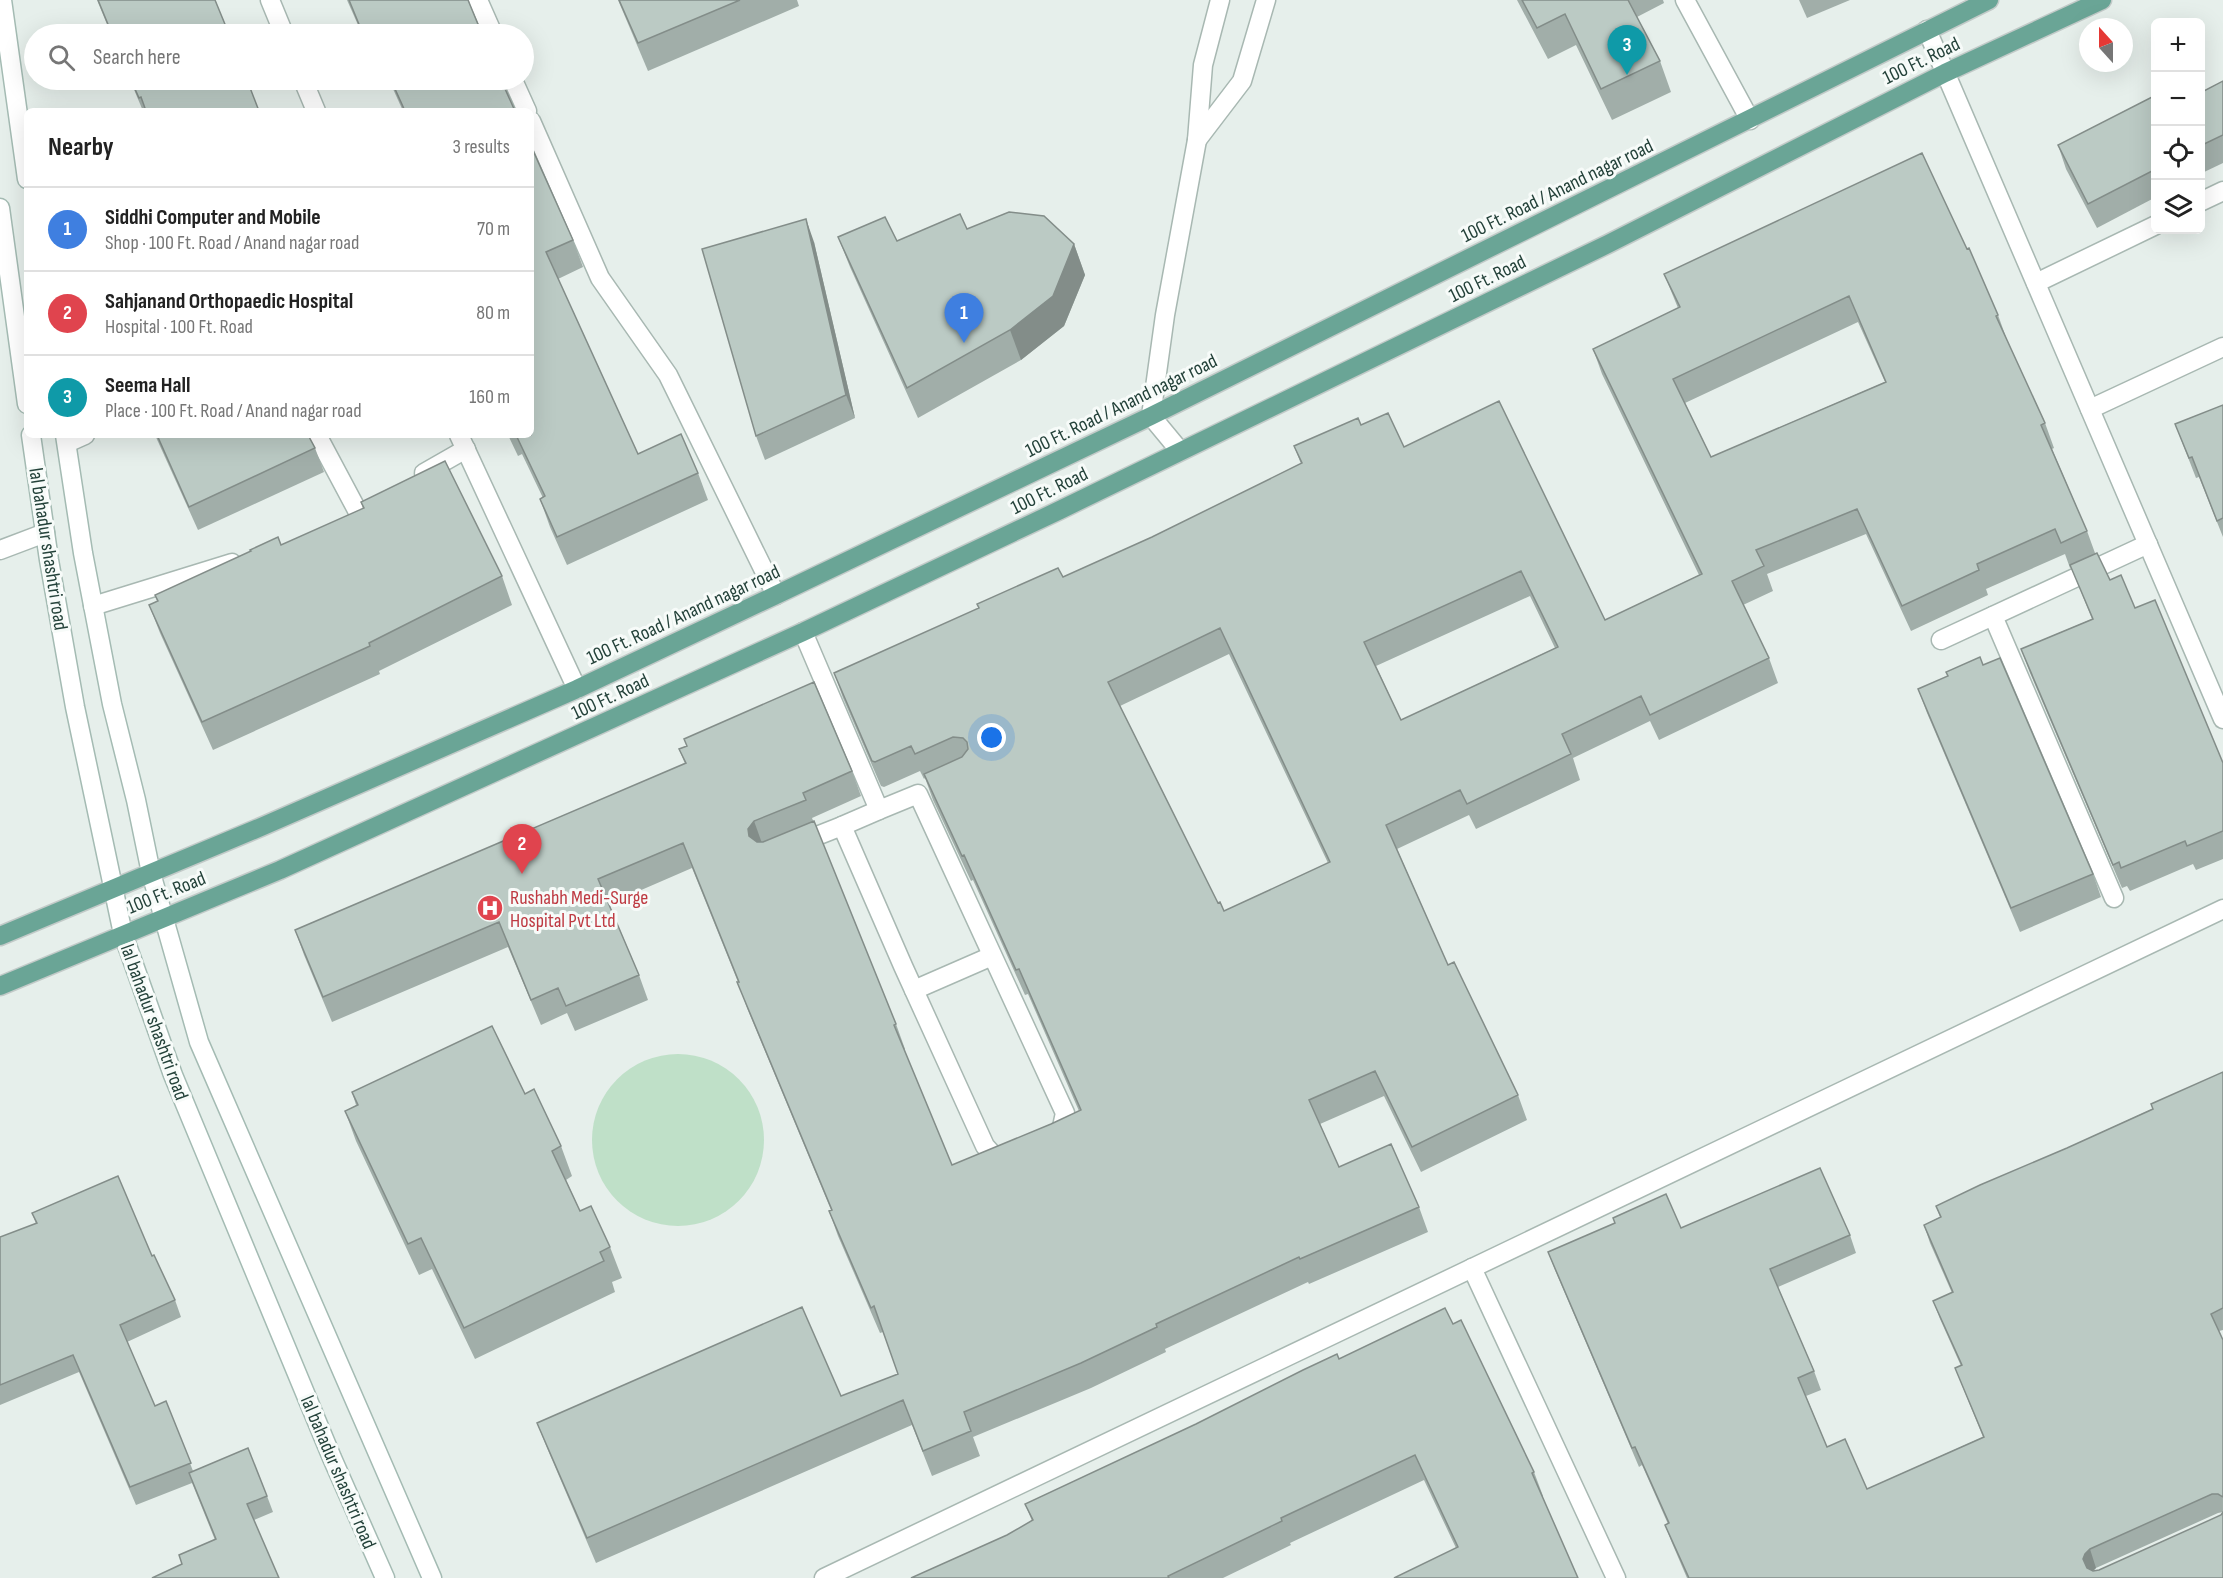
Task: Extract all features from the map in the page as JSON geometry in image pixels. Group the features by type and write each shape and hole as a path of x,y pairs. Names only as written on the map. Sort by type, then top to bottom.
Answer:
{"main road":[{"name":"100 Ft. Road / Anand nagar road","path":"261,827 577,688 1151,416 1989,0"},
{"name":"100 Ft. Road","path":"0,986 280,870 802,632 1608,244 1945,72 2102,0"},
{"name":"100 Ft. Road","path":"0,936 261,827"}],"street":[{"path":"270,0 280,24"},
{"path":"478,0 489,24"},
{"path":"1180,451 1151,416 1165,315 1197,140 1203,65 1220,0"},
{"path":"1197,140 1242,81 1266,0"},
{"path":"1685,0 1750,120"},
{"path":"2,7 24,158"},
{"path":"1927,30 2223,719"},
{"path":"307,90 315,108"},
{"path":"518,90 526,108"},
{"path":"534,128 600,278 668,375 776,595"},
{"path":"2205,200 2223,191"},
{"path":"0,208 24,382"},
{"path":"2036,283 2151,227"},
{"path":"2090,409 2223,347"},
{"name":"lal bahadur shashtri road","path":"31,438 75,707 123,934 173,1076 327,1447 385,1578"},
{"path":"319,438 358,512"},
{"path":"66,439 93,606 112,704 151,873 199,1042 432,1578"},
{"path":"407,483 462,442 577,688"},
{"path":"340,522 377,500"},
{"path":"0,550 45,533"},
{"path":"1941,640 2148,544"},
{"path":"93,606 247,558"},
{"path":"1993,616 2114,898"},
{"path":"802,632 879,810"},
{"path":"779,852 938,785"},
{"path":"842,826 985,1146 995,1157 1010,1159 1056,1139 1065,1113 918,794"},
{"path":"824,1578 2223,909"},
{"path":"914,990 992,956"},
{"path":"1472,1268 1616,1578"}],"green space":[{"path":"678,1054 711,1061 739,1079 757,1107 764,1140 757,1173 739,1201 711,1219 678,1226 645,1219 617,1201 599,1173 592,1140 599,1107 617,1079 645,1061"}],"building":[{"path":"98,0 215,0 225,24 108,24"},
{"path":"349,0 468,0 478,24 359,24"},
{"path":"619,0 740,0 638,43"},
{"path":"1522,0 1628,0 1660,61 1601,89 1565,14 1537,28"},
{"path":"2223,81 2223,135 2205,144 2205,126 2205,90"},
{"path":"135,90 251,90 258,108 145,108 141,97 139,98"},
{"path":"396,90 506,90 514,108 404,108"},
{"path":"2151,98 2151,172 2088,204 2058,145"},
{"path":"534,153 573,240 546,252 638,454 681,434 698,473 557,537 540,499 545,496 517,438 534,438"},
{"path":"1922,153 1967,249 1969,248 1998,315 1996,316 2045,423 2041,425 2087,531 2061,543 2055,529 1977,564 1979,570 1902,606 1857,509 1756,550 1764,566 1732,581 1769,658 1650,715 1641,696 1562,734 1571,754 1467,804 1460,790 1386,825 1448,965 1454,962 1518,1095 1412,1147 1375,1071 1309,1100 1339,1167 1391,1144 1419,1207 1300,1259 1299,1257 1156,1324 1157,1327 1081,1363 964,1412 971,1431 923,1451 903,1400 587,1538 537,1423 802,1307 841,1396 898,1374 874,1306 871,1308 829,1211 832,1210 737,982 739,982 683,843 598,879 639,975 566,1006 558,988 531,1000 499,922 323,997 295,930 686,763 679,749 687,746 684,739 814,682 852,771 803,793 806,800 754,821 748,829 749,836 757,842 763,842 814,821 952,1165 1081,1110 1019,969 1016,970 924,774 962,757 968,749 967,742 963,738 953,737 915,754 911,746 875,762 872,761 834,673 979,608 977,604 1058,568 1063,577 1152,537 1302,463 1294,446 1358,418 1361,425 1388,413 1404,447 1499,401 1605,620 1702,574 1593,349 1680,307 1664,274","holes":["1849,296 1886,382 1711,457 1673,379","1521,571 1558,647 1401,720 1364,642","1220,628 1330,862 1224,911 1108,682"]},
{"path":"1009,212 1044,216 1074,244 1053,296 1010,330 907,388 838,237 885,217 897,241 960,214 967,229"},
{"path":"806,219 846,395 756,436 702,249"},
{"path":"2223,405 2223,518 2217,521 2192,457 2189,458 2175,424"},
{"path":"158,438 310,438 315,448 189,507"},
{"path":"445,461 502,576 369,643 370,646 202,722 149,605 158,601 155,595 278,537 281,545 364,508 361,502"},
{"path":"2097,553 2110,580 2121,575 2135,608 2155,600 2223,763 2223,831 2187,846 2185,841 2121,868 2119,862 2113,865 2021,649 2093,619 2070,565"},
{"path":"1980,657 1983,665 2000,658 2093,874 2011,908 1918,689 1948,676 1946,672"},
{"path":"492,1026 525,1094 534,1089 561,1146 552,1151 580,1211 591,1206 610,1247 600,1252 604,1261 464,1328 421,1238 408,1244 345,1111 358,1105 352,1092"},
{"path":"2223,1072 2223,1308 2211,1314 2223,1340 2223,1497 2212,1494 2090,1549 2083,1559 2087,1568 2093,1571 2099,1570 2221,1515 2223,1512 2223,1578 1689,1578 1665,1525 1669,1523 1635,1447 1632,1448 1548,1252 1615,1223 1613,1218 1666,1194 1681,1228 1820,1168 1850,1235 1770,1269 1814,1371 1798,1378 1827,1447 1845,1439 1867,1489 1984,1437 1955,1368 1962,1365 1933,1301 1953,1292 1924,1225 1941,1217 1936,1206 2153,1109 2151,1104"},
{"path":"118,1176 152,1256 154,1255 175,1300 120,1325 155,1406 166,1401 191,1463 130,1487 73,1355 0,1385 0,1237 37,1223 32,1213"},
{"path":"1445,1308 1453,1324 1461,1320 1534,1472 1532,1473 1578,1578 1394,1578 1458,1547 1415,1455 1281,1518 1282,1521 1168,1576 1169,1578 911,1578 1007,1535 1033,1520 1025,1504 1196,1424 1337,1354 1339,1359"},
{"path":"248,1448 267,1496 247,1504 279,1578 152,1578 182,1564 179,1555 216,1539 189,1473"}],"place":[{"name":"Seema Hall","path":"1627,75"},
{"name":"Siddhi Computer and Mobile","path":"964,343"},
{"name":"Sahjanand Orthopaedic Hospital","path":"522,874"},
{"name":"Rushabh Medi-Surge Hospital Pvt Ltd","path":"490,908"}]}
